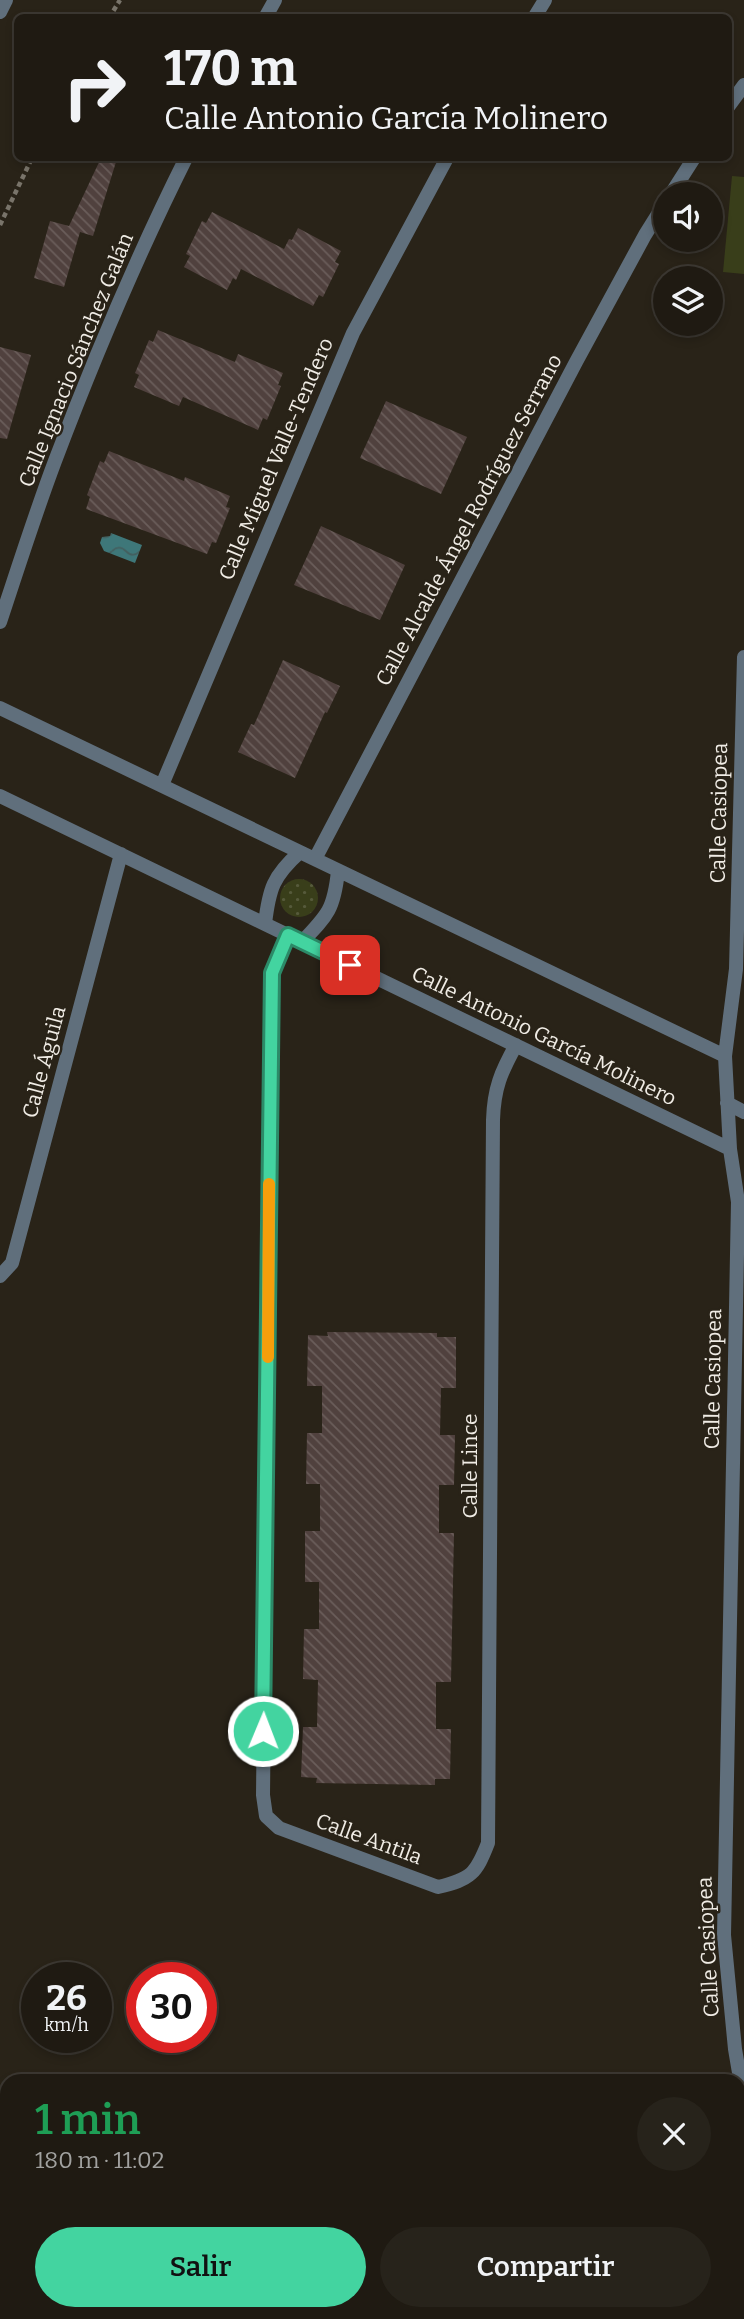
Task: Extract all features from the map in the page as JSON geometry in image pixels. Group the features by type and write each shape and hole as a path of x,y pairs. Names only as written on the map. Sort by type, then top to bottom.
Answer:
{"street":[{"path":"0,12 6,0"},
{"path":"732,102 744,85"},
{"name":"Calle Ignacio Sánchez Galán","path":"0,622 54,463 95,359 154,222 184,161"},
{"name":"Calle Miguel Valle-Tendero","path":"162,785 352,333 445,161"},
{"path":"679,182 692,161"},
{"name":"Calle Alcalde Ángel Rodríguez Serrano","path":"315,859 576,362 653,222"},
{"name":"Calle Casiopea","path":"739,2074 724,1935 738,1202 730,1149 725,1056 736,969 744,657"},
{"path":"0,708 725,1056"},
{"name":"Calle Antonio García Molinero","path":"0,796 730,1149"},
{"path":"265,924 267,903 273,884 282,867 300,852"},
{"name":"Calle Águila","path":"0,1276 12,1263 121,854"},
{"path":"302,943 331,910 338,871"},
{"name":"Calle Antila","path":"288,935 272,973 263,1795 266,1816 279,1828 438,1887 462,1881"},
{"name":"Calle Lince","path":"462,1881 479,1867 488,1843 493,1120 494,1094 500,1074 516,1045"},
{"path":"727,1103 744,1112"}],"path":[{"path":"0,225 31,161"}],"green space":[{"path":"732,176 744,177 744,274 723,272"},
{"path":"299,879 312,885 318,898 312,911 299,917 286,911 280,898 286,885"}],"water":[{"path":"111,533 142,545 135,563 104,551 100,543 102,537 110,536"}],"building":[{"path":"100,161 116,162 93,236 80,232 64,287 34,278 50,221 69,226"},
{"path":"212,212 284,249 298,228 341,251 335,262 339,264 323,297 319,295 313,306 241,269 227,290 184,267 190,256 186,254 202,221 206,223"},
{"path":"158,330 235,362 238,354 283,373 278,385 281,386 267,420 263,418 258,430 183,397 179,406 134,387 139,375 135,373 149,340 153,342"},
{"path":"0,347 31,355 7,439 0,438"},
{"path":"386,401 467,437 441,494 360,458"},
{"path":"109,451 184,481 185,477 230,496 226,507 230,508 216,543 212,542 207,554 86,509 90,497 87,495 100,461 104,463"},
{"path":"321,526 405,565 380,620 294,585"},
{"path":"283,660 340,686 295,778 238,752 251,724 254,725"},
{"path":"327,1332 437,1333 437,1337 456,1337 456,1388 441,1388 440,1435 455,1435 454,1485 439,1485 439,1533 454,1533 451,1682 436,1682 436,1729 451,1729 450,1779 435,1779 435,1785 316,1783 317,1778 301,1777 303,1727 317,1727 318,1680 303,1679 304,1629 319,1629 319,1582 305,1582 305,1531 320,1531 320,1484 306,1484 307,1433 322,1433 322,1386 307,1386 308,1335 328,1336"}],"slow traffic":[{"path":"268,1357 269,1184"}],"route":[{"path":"263,1731 272,973 288,935 350,965"}]}
